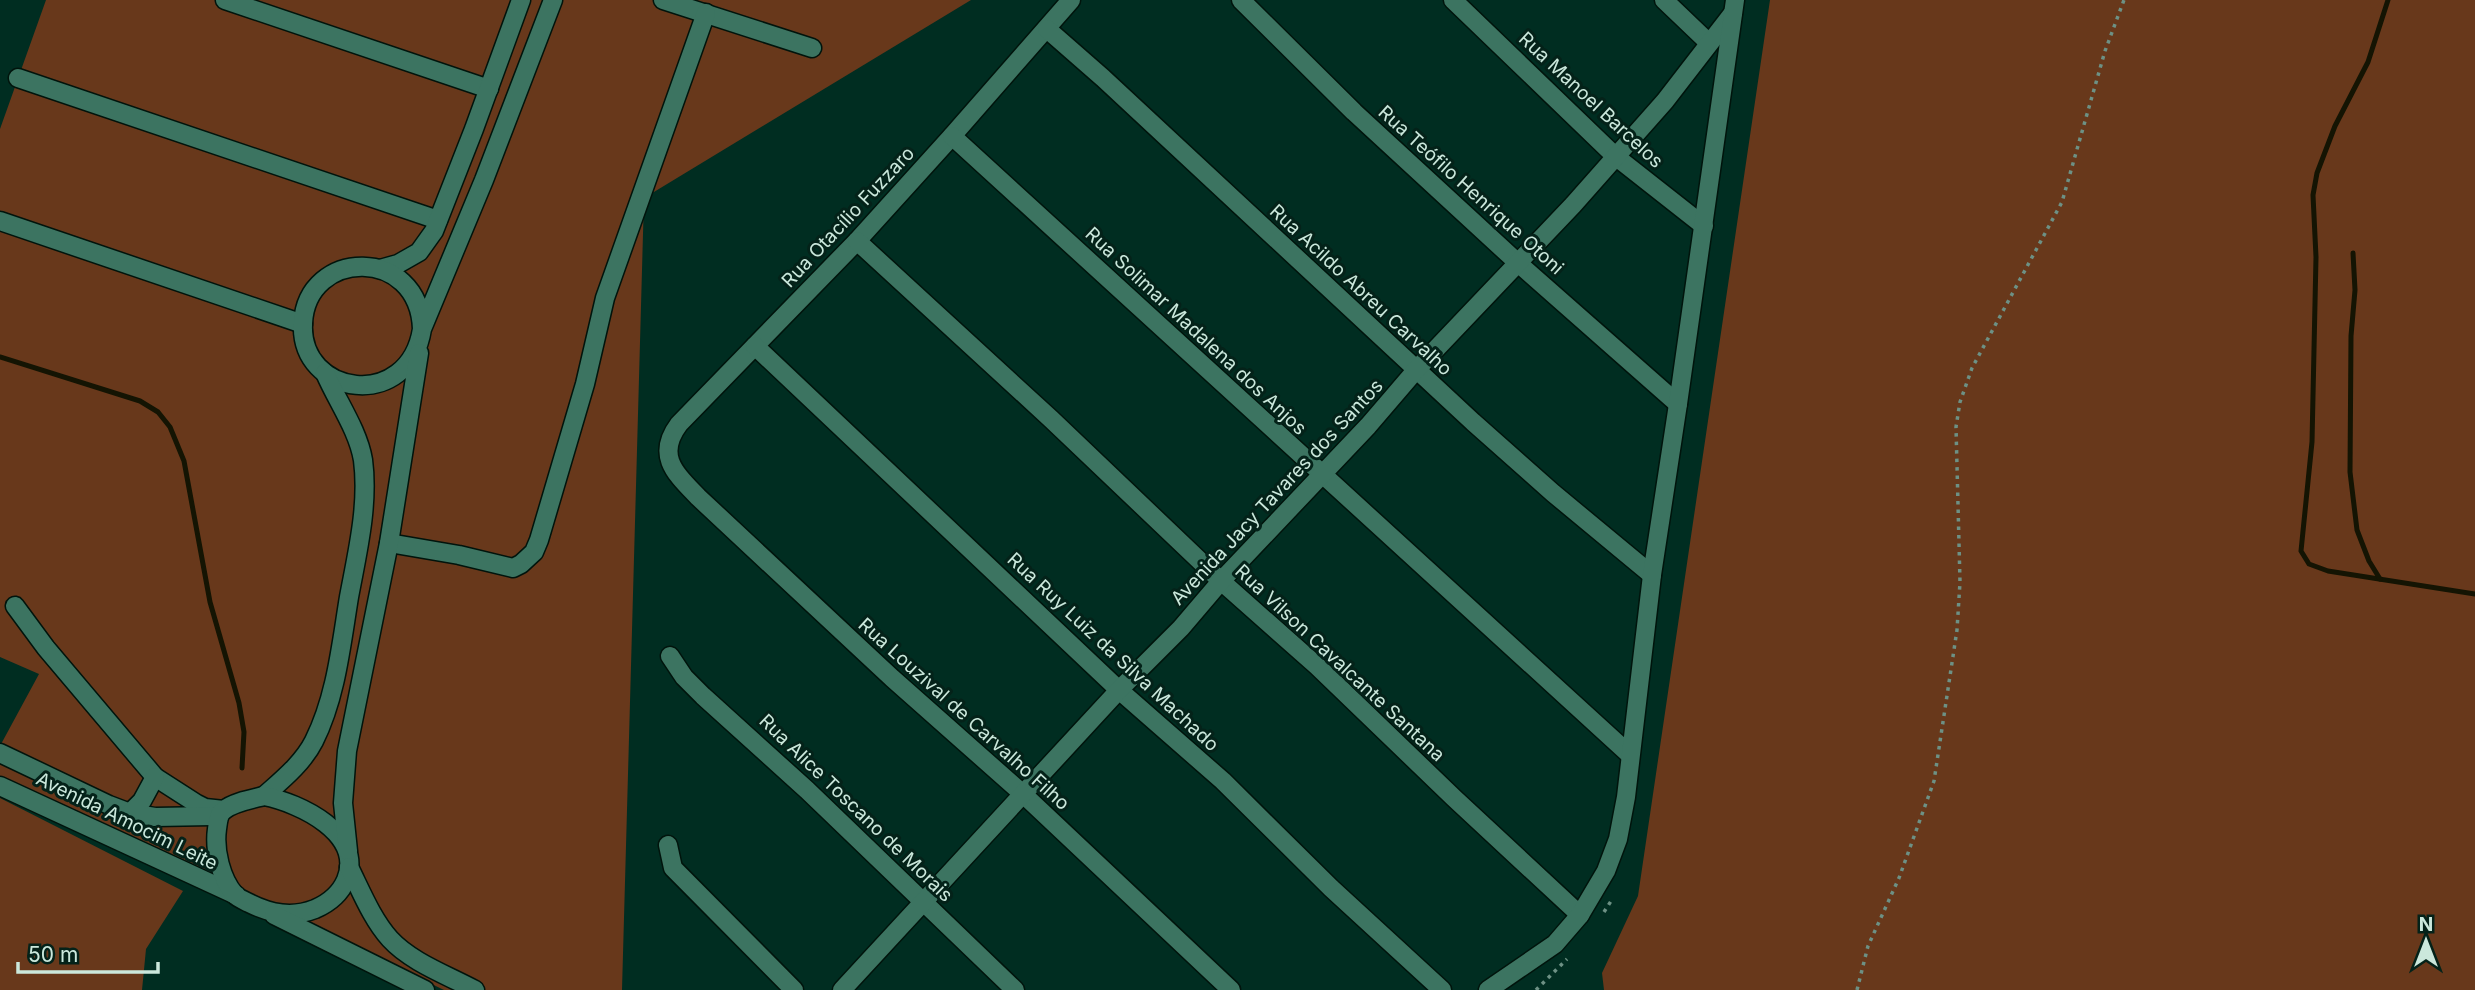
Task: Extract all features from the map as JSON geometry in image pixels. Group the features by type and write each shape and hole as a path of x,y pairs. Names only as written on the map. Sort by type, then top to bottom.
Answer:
{"street":[{"path":"225,0 489,89"},
{"path":"264,796 299,762 312,745 322,724 335,675 362,518 363,460 348,420 325,373 308,351 303,324 310,297 329,277 354,267 380,269 398,264 419,252 434,231 521,0"},
{"path":"325,373 350,384 376,384 388,380 408,365 484,180 553,0"},
{"path":"663,0 812,48"},
{"name":"Rua Otacílio Fuzzaro","path":"670,466 668,449 674,430 857,241 1071,0"},
{"name":"Rua Teófilo Henrique Otoni","path":"1241,0 1354,112 1518,263 1678,404"},
{"name":"Rua Manoel Barcelos","path":"1453,0 1615,156 1704,226"},
{"path":"1664,0 1709,43"},
{"path":"1488,990 1555,944 1580,915 1606,871 1618,839 1626,797 1651,576 1734,7"},
{"name":"Avenida Jacy Tavares dos Santos","path":"842,990 1119,690 1181,628 1322,476 1416,370 1573,205 1665,101 1734,7"},
{"path":"389,543 513,568 534,552 549,510 585,384 605,298 706,13"},
{"name":"Rua Acildo Abreu Carvalho","path":"1047,29 1203,170 1416,370 1553,493 1651,576"},
{"path":"18,78 438,220"},
{"name":"Rua Solimar Madalena dos Anjos","path":"953,136 1629,754"},
{"path":"0,221 303,324"},
{"name":"Rua Vilson Cavalcante Santana","path":"857,241 1317,666 1580,915"},
{"path":"348,859 344,803 347,751 389,543 421,336 418,304 412,292 403,282 380,269"},
{"name":"Rua Ruy Luiz da Silva Machado","path":"755,346 1119,690 1223,781 1331,888 1441,990"},
{"name":"Rua Louzival de Carvalho Filho","path":"670,466 698,497 834,625 1023,794 1231,990"},
{"path":"15,606 46,648 155,778 197,804 221,813"},
{"name":"Rua Alice Toscano de Morais","path":"670,656 684,677 703,696 758,743 1015,990"},
{"name":"Avenida Amocim Leite","path":"0,753 130,813 155,817 221,813 264,796"},
{"path":"130,813 142,801 155,778"},
{"name":"Avenida Amocim Leite","path":"0,786 236,895 425,990"},
{"path":"264,796 285,800 302,808 334,830 365,898 390,938 406,953 475,990"},
{"name":"Avenida Amocim Leite","path":"221,813 215,840 218,859 236,895"},
{"path":"668,845 673,868 793,990"},
{"name":"Avenida Amocim Leite","path":"271,913 305,913 320,907 341,890 348,859"}],"path":[{"path":"1857,990 1868,946 1899,878 1934,781 1957,630 1959,582 1956,427 1961,402 1972,368 2062,202 2105,51 2124,0"}],"shaded area":[{"path":"46,0 971,0 644,198 622,990 444,990 25,787 0,778 0,746 39,674 0,657 0,129"},
{"path":"1770,0 2475,0 2475,990 1604,990 1602,973 1638,896"},
{"path":"0,798 183,891 146,949 142,990 0,990"}],"waterway":[{"path":"2388,0 2368,62 2335,126 2317,173 2313,195 2316,257 2312,442 2301,551 2309,564 2328,571 2475,594"},
{"path":"2353,253 2355,290 2351,336 2350,472 2357,530 2369,561 2380,579"},
{"path":"0,357 140,401 158,412 170,427 184,461 210,602 239,703 244,732 242,768"}]}
